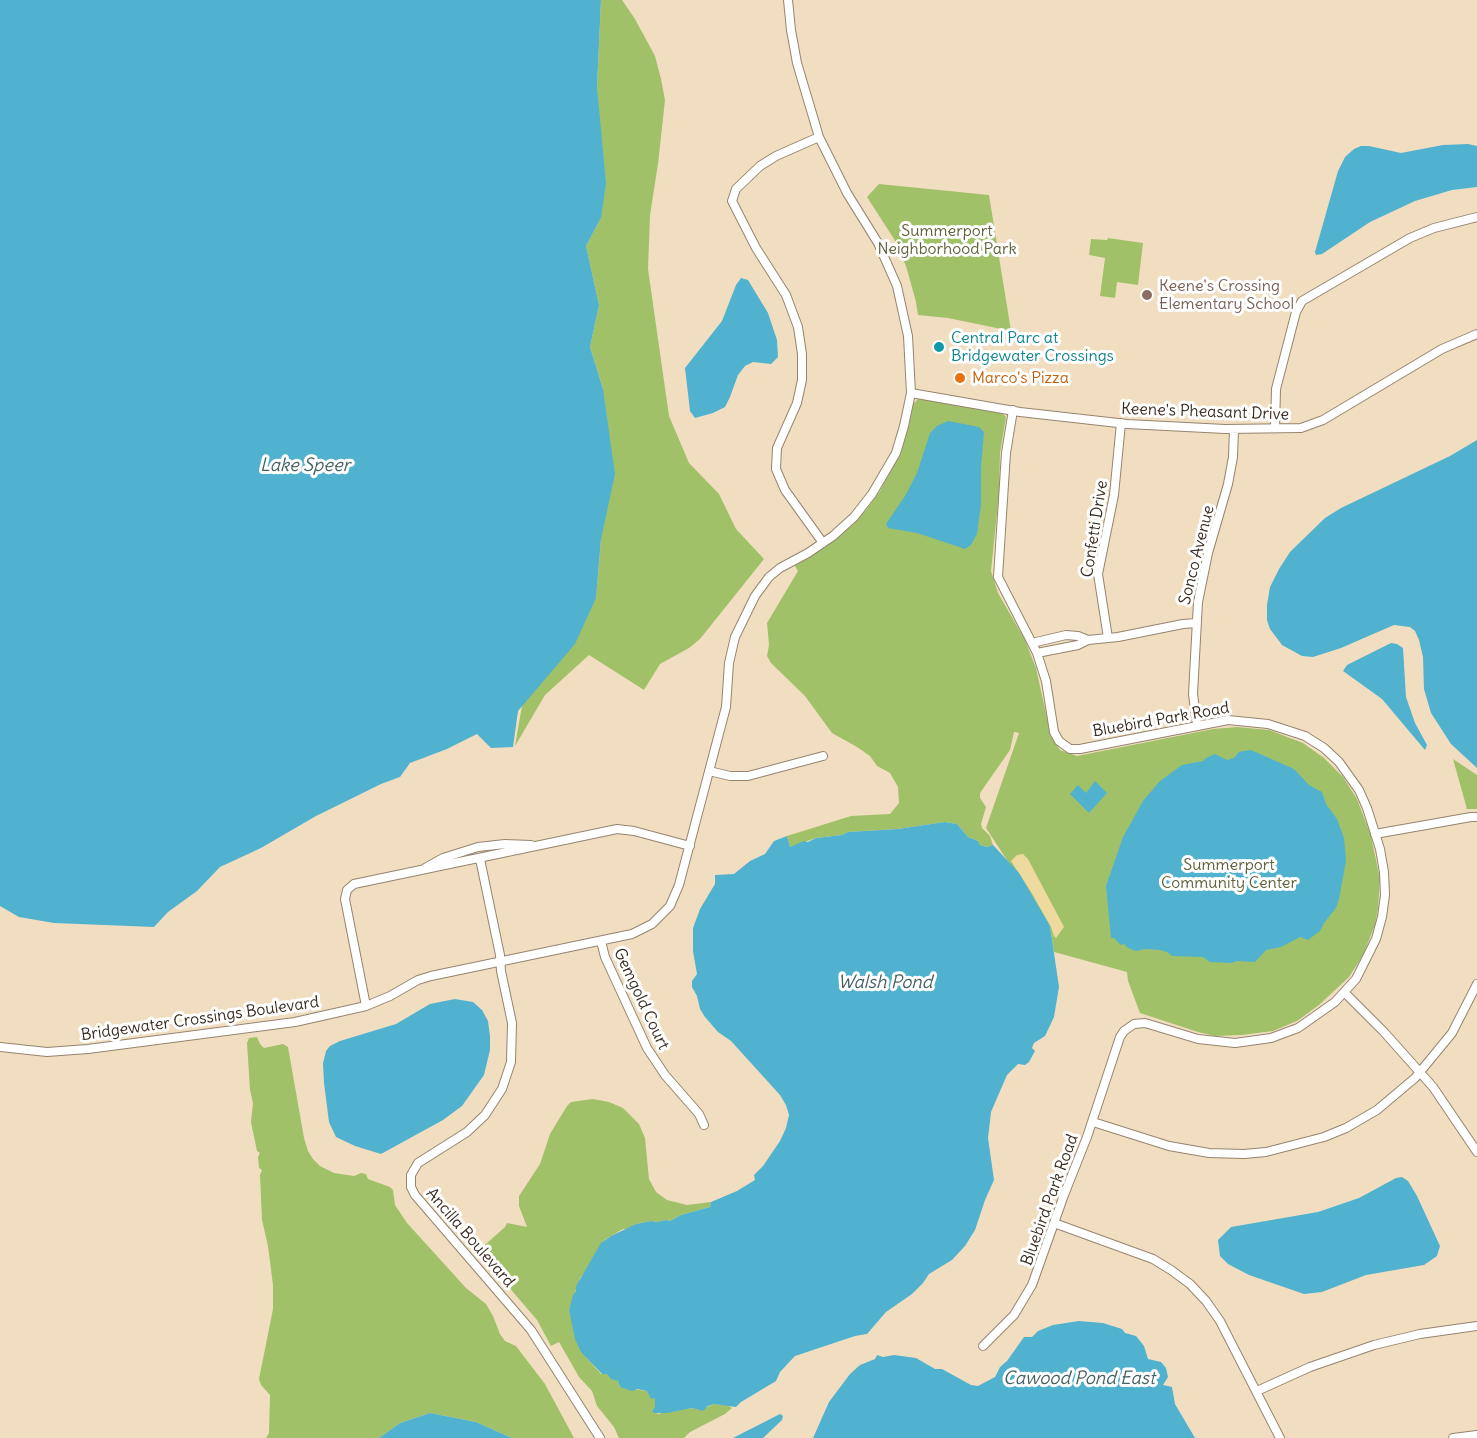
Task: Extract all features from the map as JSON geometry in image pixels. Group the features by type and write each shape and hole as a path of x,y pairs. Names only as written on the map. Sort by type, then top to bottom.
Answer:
{"street":[{"name":"Bridgewater Crossings Boulevard","path":"0,1047 47,1052 88,1049 276,1025 366,1006 425,978 639,931 652,924 674,899 727,701 731,649 751,603 764,583 775,572 823,543 854,516 882,480 899,444 910,393 907,330 894,278 879,243 844,187 819,137 797,63 788,0"},
{"path":"819,137 776,156 760,166 736,189 732,201 756,248 786,295 798,327 802,354 802,380 797,403 777,448 776,469 785,490 823,543"},
{"path":"1275,428 1276,389 1296,312 1302,302 1410,238 1434,228 1477,217"},
{"name":"Keene's Pheasant Drive","path":"910,393 1013,410 1121,423 1234,429 1301,428 1316,424 1442,349 1477,334"},
{"name":"Bluebird Park Road","path":"983,1346 1008,1322 1028,1293 1093,1122 1120,1037 1131,1025 1145,1023 1212,1042 1252,1042 1298,1028 1320,1014 1345,993 1366,961 1376,939 1382,917 1385,884 1383,861 1376,834 1353,780 1339,762 1314,741 1288,729 1257,722 1228,720 1080,749 1066,747 1059,741 1054,732 1046,681 1037,653 1001,587 997,571 1006,453 1013,410"},
{"name":"Confetti Drive","path":"1108,638 1098,574 1116,488 1121,423"},
{"name":"Sonco Avenue","path":"1197,725 1193,694 1196,623 1202,579 1228,484 1233,457 1234,429"},
{"path":"1032,643 1066,635 1088,640 1108,638 1196,623"},
{"path":"1037,653 1082,644 1088,640"},
{"path":"709,771 730,776 748,776 823,756"},
{"path":"1376,834 1477,817"},
{"path":"366,1006 345,904 347,890 358,883 622,829 690,846"},
{"path":"424,869 443,858 478,848 505,844 536,846"},
{"name":"Ancilla Boulevard","path":"480,859 501,962 513,1038 511,1062 505,1083 490,1109 474,1127 418,1163 411,1174 411,1187 415,1195 531,1330 600,1438"},
{"name":"Gemgold Court","path":"601,941 605,957 647,1048 665,1075 699,1114 704,1125"},
{"path":"1093,1122 1161,1144 1192,1151 1236,1154 1275,1150 1324,1137 1353,1124 1389,1101 1420,1073 1452,1033 1477,984"},
{"path":"1345,993 1420,1073 1449,1109 1477,1152"},
{"path":"1054,1223 1153,1259 1184,1279 1201,1295 1215,1314 1280,1438"},
{"path":"1257,1391 1310,1367 1374,1345 1412,1336 1477,1326"},
{"path":"1453,1438 1477,1435"}],"green space":[{"path":"601,0 622,0 635,19 655,56 665,100 650,215 648,269 669,416 689,463 719,494 736,529 764,559 700,639 689,648 660,664 644,690 589,655 545,695 515,746 523,700 596,598 601,539 603,389 590,347 599,305 586,246 601,218 597,87"},
{"name":"Summerport Neighborhood Park","path":"879,184 989,195 1011,331 948,318 918,315 906,266 894,239 867,197"},
{"path":"1108,238 1143,243 1138,285 1117,282 1115,298 1100,296 1105,258 1089,255 1091,239 1107,240"},
{"name":"Summerport Community Center","path":"924,398 1002,413 1006,417 1000,453 999,494 991,571 998,593 1025,640 1036,668 1051,736 1060,750 1077,756 1213,729 1237,727 1269,730 1303,743 1324,758 1343,777 1357,799 1371,836 1380,879 1375,925 1363,955 1349,977 1319,1005 1297,1021 1273,1031 1242,1035 1215,1036 1198,1032 1140,1013 1127,972 1054,952 1050,926 986,828 1019,733 1014,732 1010,750 980,793 980,798 986,807 982,828 990,836 993,845 987,847 980,845 978,841 968,837 957,824 945,822 898,829 848,832 842,835 816,838 790,847 787,836 851,816 890,814 899,803 898,787 890,773 877,766 870,756 857,747 832,733 805,696 771,663 767,656 769,645 767,623 798,571 794,564 822,549 845,531 866,510 880,491 898,457 913,404 918,399"},
{"path":"1453,759 1477,775 1477,809 1467,809"},
{"path":"257,1037 264,1048 283,1044 288,1047 304,1138 313,1159 320,1166 334,1173 354,1176 361,1173 366,1174 368,1179 393,1190 395,1205 407,1223 466,1288 486,1304 505,1341 516,1346 545,1384 574,1438 512,1438 476,1422 430,1413 400,1423 379,1438 266,1438 269,1433 270,1395 259,1379 273,1309 273,1285 262,1220 260,1175 262,1170 259,1168 258,1157 260,1153 257,1151 251,1122 253,1103 247,1043 249,1038"},
{"path":"593,1099 623,1108 639,1124 645,1138 649,1179 656,1192 667,1200 687,1205 711,1202 710,1207 681,1215 670,1221 636,1224 606,1239 580,1278 569,1310 579,1347 586,1357 601,1374 607,1374 618,1381 620,1387 647,1391 651,1398 655,1398 657,1414 692,1408 700,1410 714,1404 727,1405 732,1408 690,1432 684,1438 619,1438 614,1427 597,1406 592,1391 579,1377 559,1342 551,1346 537,1320 478,1251 507,1223 527,1227 519,1206 519,1196 540,1164 550,1134 571,1102"}],"sand":[{"path":"1023,854 1028,859 1064,927 1056,938 1011,861 1017,855"}],"water":[{"name":"Lake Speer","path":"0,0 601,0 597,87 606,183 601,218 586,246 599,305 590,347 603,389 615,474 601,539 596,598 575,644 518,711 513,747 491,748 477,734 447,749 410,763 400,777 316,816 261,848 220,867 197,891 168,912 154,927 54,923 19,917 0,906"},
{"path":"1443,145 1477,146 1477,187 1452,190 1415,201 1370,222 1322,254 1316,255 1338,171 1345,157 1354,149 1369,146 1401,153"},
{"path":"741,278 748,280 768,313 777,340 778,357 771,364 753,362 745,366 738,375 725,407 695,418 690,411 685,368 722,321"},
{"path":"948,421 979,427 984,432 981,505 977,534 971,545 965,549 917,533 888,528 886,524 917,473 930,433 937,426"},
{"path":"1477,440 1477,768 1451,744 1431,713 1424,689 1423,657 1419,640 1415,631 1410,627 1394,625 1341,648 1313,657 1302,656 1282,645 1270,629 1267,620 1267,605 1270,587 1290,552 1325,518 1341,508 1450,456"},
{"path":"1391,643 1403,648 1406,697 1415,723 1427,745 1425,750 1382,699 1343,671 1347,665"},
{"path":"1251,750 1294,769 1309,785 1322,792 1326,804 1337,819 1344,838 1346,861 1336,908 1320,931 1308,940 1300,937 1281,947 1266,950 1255,962 1231,963 1210,962 1203,957 1172,956 1160,950 1136,951 1111,938 1106,886 1123,837 1143,801 1160,781 1182,765 1203,761 1215,754 1227,760 1234,758 1239,752"},
{"path":"1095,781 1107,793 1089,813 1070,794 1078,785 1086,793"},
{"name":"Walsh Pond","path":"945,822 957,824 968,837 978,841 980,845 987,847 993,845 1019,873 1050,926 1059,987 1054,1017 1045,1036 1034,1043 1032,1048 1035,1051 1029,1062 1025,1065 1018,1064 1007,1075 991,1112 988,1138 994,1180 975,1230 952,1260 929,1274 912,1294 886,1312 867,1334 795,1356 780,1372 776,1381 736,1407 714,1404 703,1411 692,1408 654,1413 652,1411 655,1407 655,1398 651,1399 647,1391 637,1389 632,1391 620,1387 618,1381 611,1379 607,1374 602,1374 581,1352 575,1339 569,1310 576,1286 601,1243 611,1236 636,1224 670,1221 681,1215 710,1207 711,1202 755,1180 754,1175 780,1141 789,1115 780,1095 731,1041 718,1032 705,1017 692,987 692,981 697,974 693,951 693,928 700,909 715,884 715,875 734,874 750,861 765,854 774,841 787,836 790,847 804,841 848,832 898,829"},
{"path":"455,999 473,1002 482,1010 488,1021 490,1036 490,1050 484,1075 462,1106 443,1120 381,1154 336,1137 329,1122 324,1083 323,1063 330,1046 396,1024 430,1004"},
{"path":"1402,1177 1408,1181 1417,1196 1440,1246 1437,1256 1424,1265 1366,1275 1322,1292 1304,1294 1249,1275 1228,1264 1220,1256 1218,1240 1231,1227 1318,1212 1359,1198"},
{"name":"Cawood Pond East","path":"1079,1321 1103,1323 1136,1336 1144,1346 1148,1359 1161,1362 1166,1368 1168,1377 1163,1385 1172,1387 1175,1404 1195,1438 813,1438 829,1402 850,1374 860,1365 875,1359 877,1355 916,1358 935,1369 942,1369 971,1385 978,1386 995,1377 1000,1367 1024,1337 1032,1337 1038,1331 1053,1325"},
{"path":"430,1413 476,1422 512,1438 379,1438 400,1423"},
{"path":"780,1414 783,1416 782,1420 763,1438 733,1438"}],"place":[{"name":"Keene's Crossing Elementary School","path":"1147,295"},
{"name":"Central Parc at Bridgewater Crossings","path":"939,347"},
{"name":"Marco's Pizza","path":"960,378"}]}
